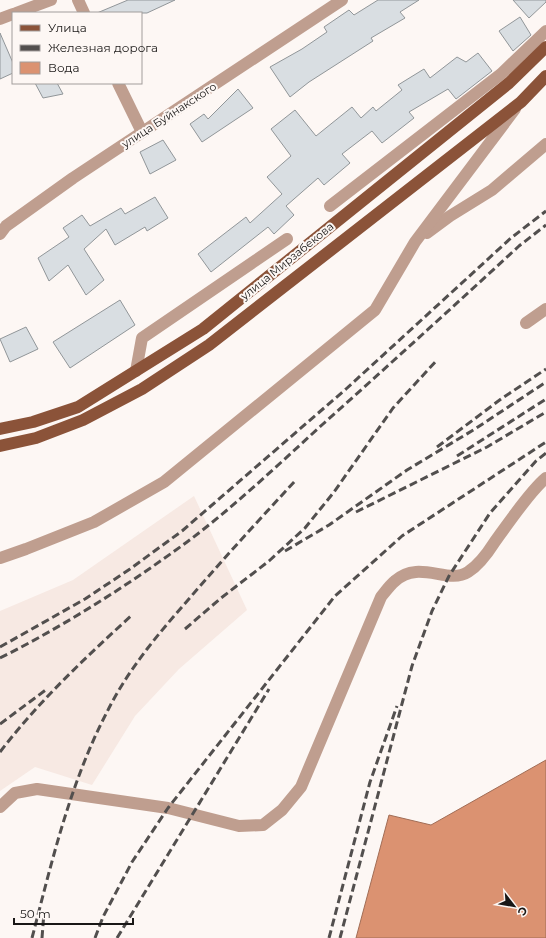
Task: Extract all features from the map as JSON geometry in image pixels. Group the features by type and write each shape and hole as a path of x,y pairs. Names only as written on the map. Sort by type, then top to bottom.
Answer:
{"main road":[{"name":"улица Мирзабекова","path":"0,429 33,422 78,407 203,328 509,84 546,46"},
{"name":"улица Мирзабекова","path":"0,446 36,438 83,420 142,389 209,346 521,102 546,76"}],"street":[{"path":"19,12 51,0"},
{"path":"78,0 84,12"},
{"name":"улица Буйнакского","path":"0,234 12,221 74,178 342,0"},
{"path":"0,19 12,15"},
{"path":"330,206 501,74 546,31"},
{"path":"118,84 142,132"},
{"path":"0,558 94,522 164,482 375,310 415,242 521,102"},
{"path":"415,242 450,216 492,190 546,144"},
{"path":"136,371 142,338 287,239"},
{"path":"526,323 546,309"},
{"path":"0,807 15,793 37,789 168,808 239,826 263,825 282,810 301,787 381,597 395,580 409,573 428,571 449,576 466,574 476,567 508,524 546,478"}],"shaded area":[{"path":"194,496 247,610 179,669 135,716 92,785 35,767 0,791 0,611 73,580"}],"water":[{"path":"546,760 546,938 356,938 389,815 431,825"}],"building":[{"path":"128,0 175,0 147,13 99,12"},
{"path":"378,0 419,0 400,12 405,18 371,38 373,41 309,82 290,97 270,67 302,49 327,32 324,27 349,10 354,15"},
{"path":"513,0 546,0 546,2 529,18"},
{"path":"520,17 531,35 513,51 499,31"},
{"path":"0,33 12,61 12,73 0,79"},
{"path":"478,53 492,71 456,99 448,89 409,112 414,118 382,143 372,131 342,154 350,163 324,185 318,178 286,206 294,215 274,234 268,227 211,272 198,254 246,217 250,223 282,194 267,177 291,156 271,129 295,110 316,136 352,107 361,118 373,107 376,111 402,90 398,85 424,69 430,78 457,57 466,62"},
{"path":"36,84 58,84 63,94 43,98"},
{"path":"238,89 253,108 202,142 190,124 204,114 208,119"},
{"path":"163,140 176,160 150,174 140,152"},
{"path":"155,197 168,218 147,231 145,227 115,245 106,229 84,249 104,280 86,295 68,265 49,281 38,258 69,237 63,228 82,215 90,226 121,208 125,214"},
{"path":"120,300 135,325 70,368 53,342"},
{"path":"26,327 38,349 10,362 0,339"}],"railway":[{"path":"0,647 85,599 130,569 182,531 346,389 511,238 546,211"},
{"path":"0,658 49,632 96,604 165,558 205,528 240,499 519,246 546,225"},
{"path":"185,629 221,598 269,561 305,528 334,492 393,408 437,360"},
{"path":"437,447 501,399 546,369"},
{"path":"285,551 329,525 407,470 475,429 546,382"},
{"path":"457,456 546,399"},
{"path":"356,512 487,447 546,412"},
{"path":"95,938 103,917 132,862 168,808 335,596 402,536 546,442"},
{"path":"340,938 412,666 432,611 449,576 490,513 536,461 546,453"},
{"path":"32,938 72,794 82,766 115,697 144,653 166,626 295,481"},
{"path":"0,752 30,715 80,664 132,615"},
{"path":"0,724 47,689"},
{"path":"117,938 269,689"},
{"path":"329,938 370,782 397,706"},
{"path":"42,938 44,912"}]}
